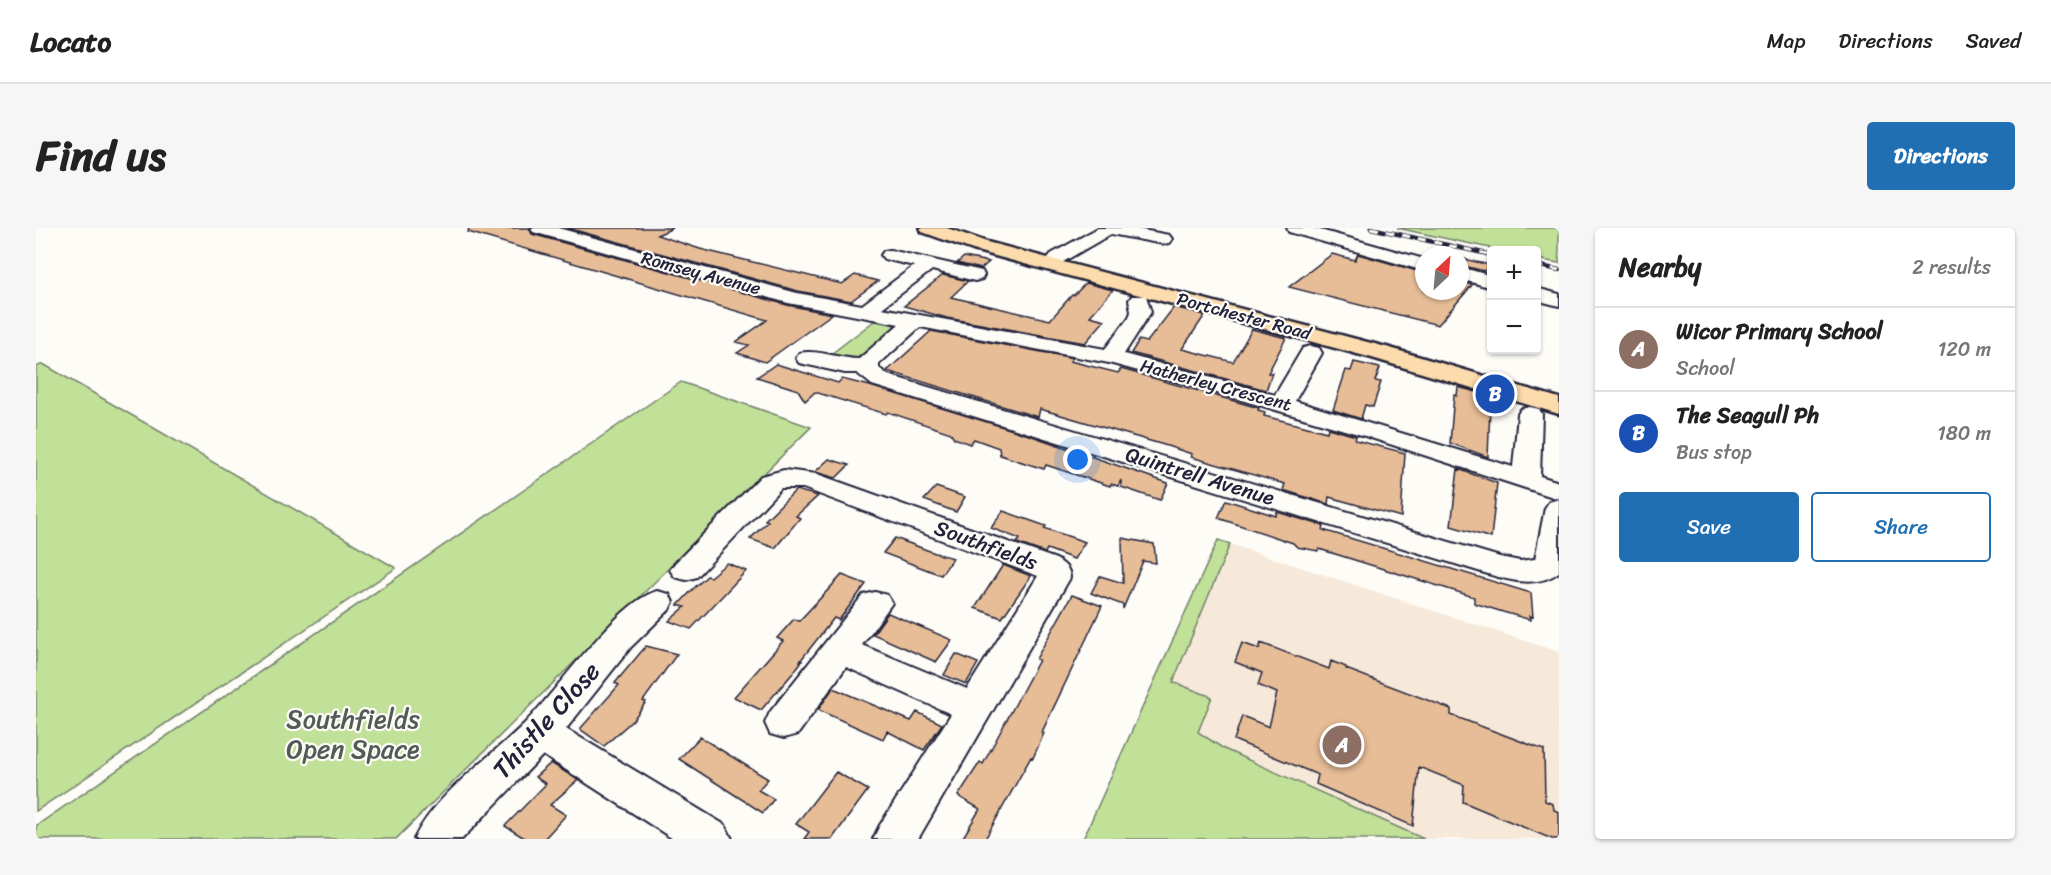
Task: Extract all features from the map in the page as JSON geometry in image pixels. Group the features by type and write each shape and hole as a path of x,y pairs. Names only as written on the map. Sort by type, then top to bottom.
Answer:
{"main road":[{"name":"Portchester Road","path":"930,228 990,240 1301,323 1559,397"},
{"name":"Portchester Road","path":"930,228 980,246 1381,353 1559,406"}],"street":[{"name":"Romsey Avenue","path":"539,228 795,299 866,311"},
{"path":"1057,258 1111,228 1162,239"},
{"path":"1295,228 1398,262 1415,264"},
{"path":"589,243 615,232"},
{"path":"890,255 975,274"},
{"path":"866,311 929,264"},
{"path":"1469,276 1487,281"},
{"path":"1541,295 1559,300"},
{"path":"1111,357 1142,312 1139,300"},
{"name":"Hatherley Crescent","path":"866,311 1111,357 1282,402 1559,491"},
{"path":"807,358 845,366 866,366 871,358 916,320"},
{"path":"1282,402 1311,353"},
{"name":"Quintrell Avenue","path":"866,366 871,374 888,383 1482,562 1550,578 1549,566 1552,560 1559,508"},
{"path":"1526,480 1530,414"},
{"name":"Southfields","path":"686,570 771,482 784,478 807,480 1045,566 1054,572 1054,578 976,709 895,839"},
{"name":"Thistle Close","path":"436,839 456,814 540,733 619,638 657,602"},
{"path":"784,723 876,603"},
{"path":"840,650 976,709"},
{"path":"540,733 710,839"}],"shaded area":[{"path":"1218,540 1559,652 1559,839 1083,839"}],"green space":[{"path":"1397,228 1559,228 1559,263 1541,260 1541,246 1487,247"},
{"path":"878,318 894,325 895,329 857,358 846,359 831,354"},
{"path":"43,364 396,568 36,811 36,367"},
{"name":"Southfields Open Space","path":"681,382 811,427 396,839 36,839 36,826"},
{"path":"1218,540 1230,544 1173,682 1212,697 1198,732 1224,749 1424,839 1083,839"}],"building":[{"path":"469,228 529,228 532,234 787,305 832,314 765,362 737,353 749,345 736,342 767,320 468,232"},
{"path":"567,228 673,228 657,235 700,249 842,284 855,275 878,281 851,301 798,291"},
{"path":"1332,254 1355,260 1358,254 1415,270 1415,300 1459,300 1438,325 1289,287"},
{"path":"964,257 989,262 981,269 957,263"},
{"path":"1469,260 1487,265 1484,271 1469,267"},
{"path":"943,275 968,281 951,297 1050,320 1086,283 1113,290 1090,316 1105,320 1085,343 947,318 904,306"},
{"path":"1174,307 1205,315 1182,349 1233,362 1252,329 1286,338 1268,373 1272,373 1266,390 1131,353 1139,340 1147,342"},
{"path":"931,331 1073,358 1070,361 1118,373 1121,369 1259,408 1258,410 1265,412 1264,416 1327,432 1328,428 1356,436 1355,440 1405,453 1401,517 1329,497 1328,504 1283,490 1285,484 1191,457 1192,454 1164,445 1040,409 1038,417 887,371"},
{"path":"1354,362 1380,368 1375,381 1381,382 1373,407 1365,405 1361,419 1333,410 1346,370 1351,371"},
{"path":"776,364 838,383 842,379 870,386 1032,436 1168,483 1160,500 1121,487 1121,480 1118,486 1111,484 1110,486 1046,465 1044,469 1000,455 999,448 974,439 970,444 954,438 951,433 888,412 886,414 815,392 805,401 798,390 757,377"},
{"path":"1458,387 1484,394 1486,397 1486,406 1490,407 1488,457 1450,443 1454,395 1457,396"},
{"path":"829,459 849,465 836,478 815,472"},
{"path":"1458,469 1497,483 1491,538 1451,526"},
{"path":"936,487 965,497 956,512 924,500"},
{"path":"796,490 818,496 796,516 800,518 775,548 750,539 768,521 765,520"},
{"path":"1226,500 1276,516 1277,512 1324,526 1323,530 1531,593 1533,617 1530,616 1531,620 1474,603 1474,597 1319,549 1318,551 1297,547 1293,543 1218,518"},
{"path":"1003,511 1085,542 1074,559 1047,549 1045,553 1017,543 1020,539 991,528"},
{"path":"895,538 953,558 941,575 883,553"},
{"path":"1122,538 1154,544 1156,563 1143,561 1123,609 1123,605 1091,593 1100,576 1123,583"},
{"path":"727,563 746,571 691,629 669,621 685,607 678,605 693,589 707,576 710,577"},
{"path":"1003,565 1031,576 1002,618 975,608"},
{"path":"842,575 866,584 839,620 834,618 793,673 761,710 734,697 783,641 777,638 794,619 799,621"},
{"path":"1072,595 1102,606 1042,732 1044,733 1033,758 1031,757 985,839 962,839 980,809 958,796 980,762 983,764 1039,660 1036,659"},
{"path":"888,613 952,640 936,662 873,634"},
{"path":"1242,643 1259,649 1261,643 1329,669 1331,661 1346,669 1451,709 1451,715 1544,750 1545,801 1553,804 1554,810 1559,812 1559,839 1552,839 1463,802 1464,785 1419,767 1413,826 1316,784 1318,775 1234,740 1242,716 1269,727 1277,693 1258,685 1262,673 1235,662"},
{"path":"646,646 677,654 643,701 646,702 633,720 604,746 580,729 619,685 615,683"},
{"path":"956,654 978,663 966,684 944,675"},
{"path":"833,688 911,721 917,712 942,724 924,750 887,731 883,739 818,710"},
{"path":"700,737 768,779 758,790 774,799 763,813 679,759"},
{"path":"551,763 578,780 550,805 566,815 544,839 526,839 505,826 546,784 535,777"},
{"path":"836,772 868,790 832,839 804,839 809,832 796,824"}],"railway":[{"path":"1371,228 1487,254"},
{"path":"1541,266 1559,270"}],"place":[{"name":"The Seagull Ph","path":"1495,394"},
{"name":"Wicor Primary School","path":"1342,745"}]}
